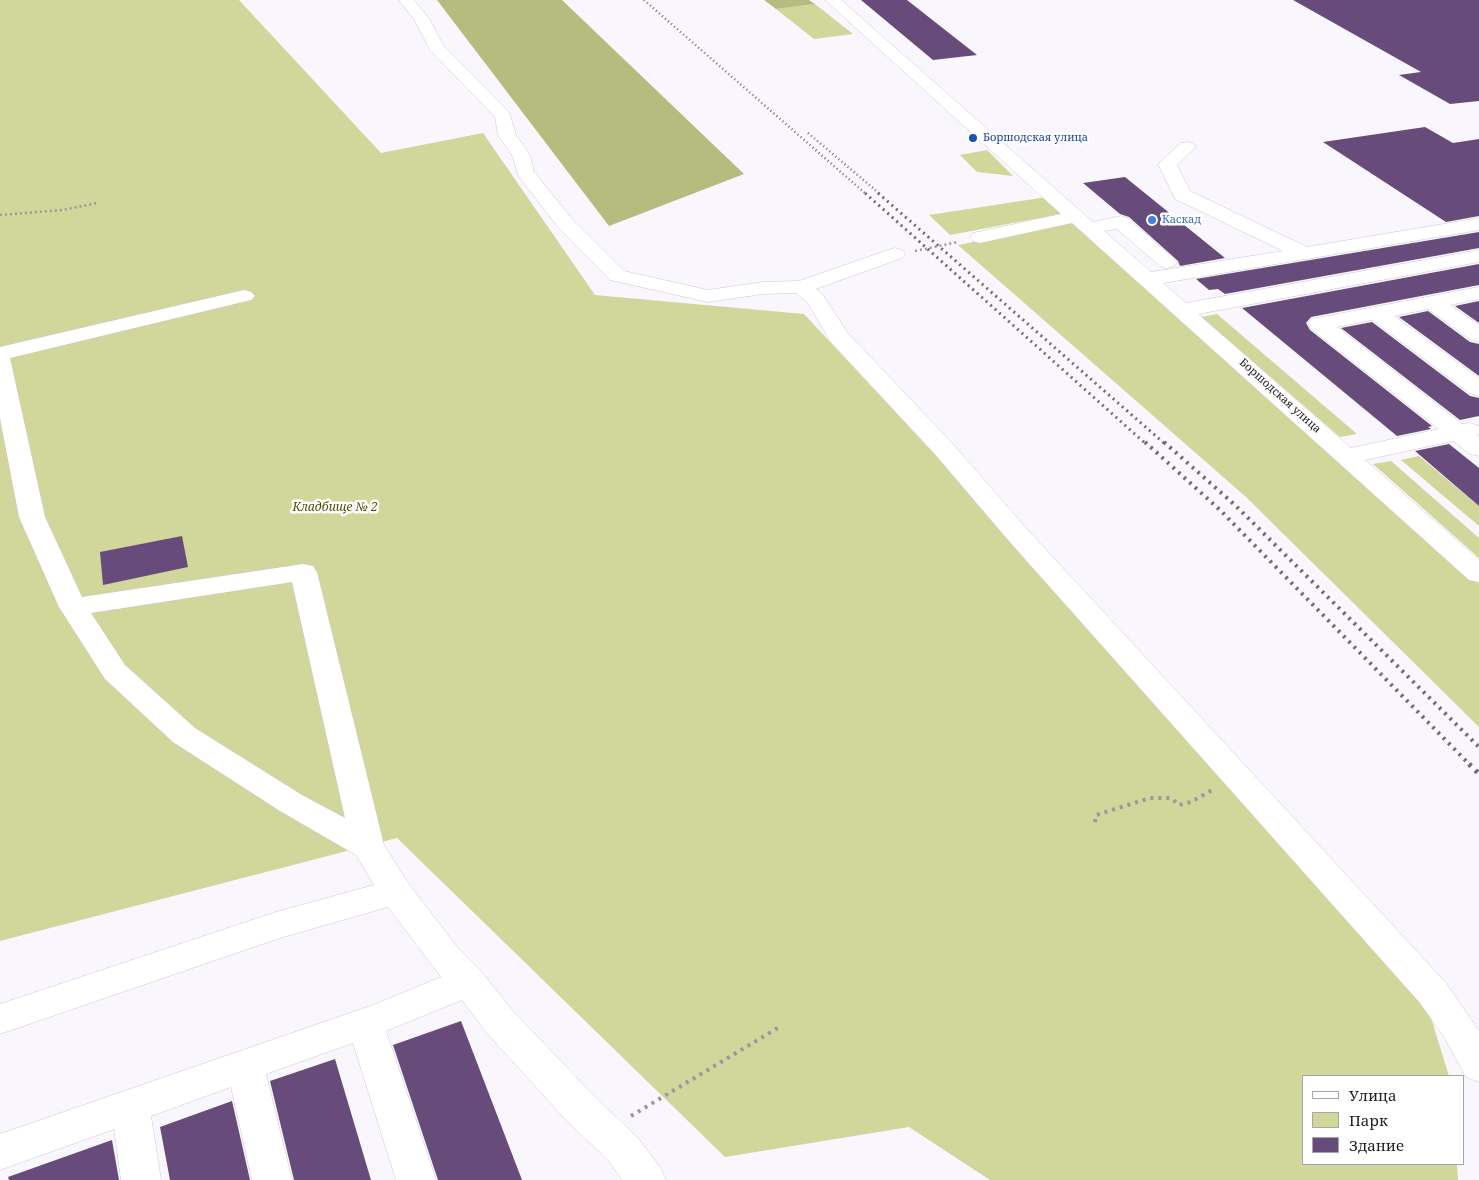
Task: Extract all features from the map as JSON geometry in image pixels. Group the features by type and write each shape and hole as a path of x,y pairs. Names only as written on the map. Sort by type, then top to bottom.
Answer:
{"street":[{"path":"406,0 422,20 436,47 503,116 507,135 521,155 525,174 565,223 617,276 708,296 763,288 801,287 895,254"},
{"name":"Боршодская улица","path":"832,0 907,56 1084,222 1479,574"},
{"path":"1187,147 1166,164 1182,195 1302,252"},
{"path":"980,237 1084,222 1121,222 1167,262"},
{"path":"1148,279 1479,224"},
{"path":"1183,310 1479,256"},
{"path":"801,287 816,299 838,336 944,448 1017,534 1433,993 1457,1026 1479,1066"},
{"path":"1479,293 1320,324 1468,430 1479,449"},
{"path":"0,354 244,296"},
{"path":"1432,302 1479,335"},
{"path":"1376,313 1479,389"},
{"path":"0,360 8,443 32,517 73,607 115,672 184,734 291,803 368,846"},
{"path":"1347,456 1468,430"},
{"path":"73,607 303,572 368,846 396,892 445,958 468,981 499,1021 580,1108 623,1149 646,1180"},
{"path":"0,1019 276,926 396,892"},
{"path":"0,1152 365,1023 468,981"},
{"path":"365,1023 416,1180"},
{"path":"245,1065 272,1180"},
{"path":"130,1106 141,1180"}],"path":[{"path":"0,215 63,210 97,203"},
{"path":"895,254 980,237"},
{"path":"1095,822 1096,815 1100,813 1150,798 1171,798 1179,805 1191,802 1204,793 1223,789 1240,779"},
{"path":"604,1131 781,1026"}],"green space":[{"name":"Кладбище № 2","path":"0,0 239,0 381,153 483,133 595,295 804,314 1036,563 1424,995 1449,1075 1302,1075 1302,1165 1457,1165 1458,1180 990,1180 909,1127 725,1157 397,838 0,941"},
{"path":"437,0 562,0 744,174 609,226"},
{"path":"764,0 809,0 815,4 776,9"},
{"path":"815,4 853,34 814,39 776,9"},
{"path":"987,150 1013,176 977,172 960,155"},
{"path":"1047,197 1066,213 950,235 929,215"},
{"path":"1077,222 1479,583 1479,727 1246,497 958,245"},
{"path":"1217,314 1357,434 1340,437 1201,317"},
{"path":"1419,456 1479,506 1479,526 1401,460"},
{"path":"1391,461 1479,538 1479,558 1373,464"}],"building":[{"path":"861,0 907,0 977,55 933,60"},
{"path":"1293,0 1479,0 1479,101 1450,104 1399,75 1421,72"},
{"path":"1425,127 1453,143 1479,139 1479,216 1446,222 1323,142"},
{"name":"Каскад","path":"1125,177 1225,258 1180,266 1178,261 1129,217 1120,214 1083,183"},
{"path":"1479,232 1479,248 1225,294 1218,289 1209,290 1196,279"},
{"path":"1479,264 1479,285 1311,317 1306,323 1310,330 1432,426 1428,427 1431,429 1397,436 1242,308"},
{"path":"1479,301 1479,323 1455,306"},
{"path":"1428,311 1470,342 1479,344 1479,376 1399,317"},
{"path":"1372,322 1470,396 1479,398 1479,416 1460,420 1341,328"},
{"path":"1449,444 1479,468 1479,506 1415,451"},
{"path":"182,536 188,567 103,585 100,552"},
{"path":"461,1021 522,1180 438,1180 393,1045"},
{"path":"335,1059 371,1180 294,1180 270,1081"},
{"path":"232,1101 250,1180 170,1180 160,1127"},
{"path":"112,1140 119,1180 9,1180 8,1177"}],"railway":[{"path":"644,0 866,194"},
{"path":"808,133 880,194"},
{"path":"865,193 1146,444"},
{"path":"878,193 1165,444"},
{"path":"1145,442 1220,510 1471,766"},
{"path":"1164,442 1235,505 1479,747"},
{"path":"1471,766 1479,774"}],"place":[{"name":"Боршодская улица","path":"973,138"},
{"name":"Каскад","path":"1152,220"}]}
